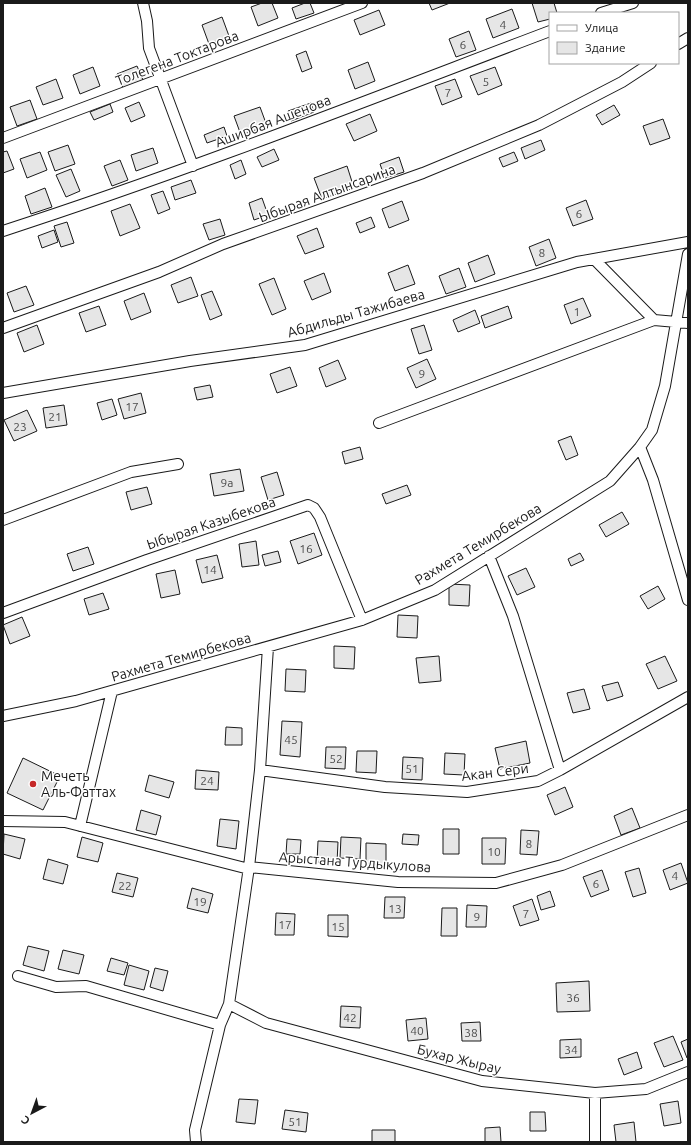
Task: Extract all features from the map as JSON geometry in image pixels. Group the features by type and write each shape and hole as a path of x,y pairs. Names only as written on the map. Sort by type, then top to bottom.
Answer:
{"street":[{"path":"142,3 147,21 149,48 193,166"},
{"name":"Толегена Токтарова","path":"3,138 362,3"},
{"path":"604,12 633,3"},
{"name":"Аширбая Ашенова","path":"3,231 193,166 549,31"},
{"path":"679,43 688,38"},
{"name":"Ыбырая Алтынсарина","path":"3,328 159,272 223,244 423,173 539,125 622,82 649,64"},
{"name":"Абдильды Тажибаева","path":"3,393 190,361 305,345 577,262 688,242"},
{"name":"Рахмета Темирбекова","path":"3,716 76,701 362,620 435,590 610,482 640,447 652,430 665,386 688,254"},
{"path":"594,259 654,320"},
{"path":"379,423 654,320 688,323"},
{"path":"640,447 653,480 688,600"},
{"path":"3,520 131,472 178,464"},
{"name":"Ыбырая Казыбекова","path":"3,613 154,558 308,505 314,508 320,517 362,620"},
{"path":"489,556 513,616 560,770"},
{"path":"196,1142 195,1130 220,1025 229,1004 249,868 260,770 268,647"},
{"path":"80,826 112,691"},
{"name":"Акан Сери","path":"260,770 385,787 467,792 538,781 688,697"},
{"name":"Арыстана Турдыкулова","path":"3,821 65,822 140,843 249,868 398,882 496,882 562,865 688,815"},
{"path":"18,976 56,987 86,986 220,1025"},
{"name":"Бухар Жырау","path":"229,1004 266,1023 482,1081 595,1093 646,1089 688,1072"},
{"path":"595,1093 595,1142"}],"building":[{"path":"262,3 272,3 278,18 258,26 251,7"},
{"path":"305,3 310,3 314,13 296,19 292,8"},
{"path":"429,3 450,3 432,10"},
{"path":"532,3 554,3 557,12 549,12 549,19 538,22"},
{"path":"512,9 519,28 493,38 486,19"},
{"path":"379,10 385,25 360,35 354,20"},
{"path":"222,17 229,36 209,44 202,25"},
{"path":"469,31 476,50 456,57 449,39"},
{"path":"306,51 312,68 302,72 296,55"},
{"path":"368,62 375,81 355,89 348,70"},
{"path":"137,66 143,80 123,88 117,74"},
{"path":"93,67 100,86 80,94 73,75"},
{"path":"495,67 502,85 478,95 470,76"},
{"path":"56,79 63,98 43,105 36,87"},
{"path":"455,79 462,97 442,105 435,86"},
{"path":"30,100 37,119 17,126 10,107"},
{"path":"139,102 145,116 131,122 125,108"},
{"path":"311,103 314,112 291,121 288,111"},
{"path":"110,104 113,112 94,120 90,112"},
{"path":"614,105 620,115 602,125 596,115"},
{"path":"260,107 267,126 241,135 234,116"},
{"path":"370,114 377,131 354,141 346,124"},
{"path":"663,119 670,138 650,145 643,126"},
{"path":"224,127 227,136 207,143 204,135"},
{"path":"541,140 545,150 525,159 521,148"},
{"path":"68,145 75,164 55,171 48,152"},
{"path":"153,148 158,163 136,171 131,155"},
{"path":"274,149 279,160 262,167 257,157"},
{"path":"7,151 14,169 3,173 3,152"},
{"path":"40,152 47,170 27,178 20,159"},
{"path":"514,152 518,161 503,167 499,158"},
{"path":"399,157 404,172 385,178 380,164"},
{"path":"120,160 128,180 112,186 104,166"},
{"path":"241,160 246,174 235,179 230,165"},
{"path":"347,166 354,188 322,199 314,178"},
{"path":"71,169 80,191 66,197 56,175"},
{"path":"191,180 196,193 175,200 171,187"},
{"path":"45,188 52,207 31,214 25,196"},
{"path":"163,191 170,209 158,214 151,195"},
{"path":"262,198 268,215 254,220 249,203"},
{"path":"586,200 593,219 573,226 566,208"},
{"path":"402,201 409,220 389,228 382,209"},
{"path":"130,204 140,228 120,236 111,211"},
{"path":"371,217 375,227 360,233 356,223"},
{"path":"220,219 225,235 209,240 203,224"},
{"path":"67,222 74,243 61,247 54,226"},
{"path":"317,228 324,247 305,254 297,236"},
{"path":"54,230 58,242 42,248 38,236"},
{"path":"549,239 556,258 536,266 529,247"},
{"path":"488,255 495,274 475,282 468,263"},
{"path":"408,265 415,284 395,291 388,273"},
{"path":"459,268 466,287 446,294 439,276"},
{"path":"324,273 331,292 312,300 304,281"},
{"path":"191,277 198,296 178,303 171,285"},
{"path":"274,278 286,309 272,315 259,284"},
{"path":"26,286 34,305 14,312 7,293"},
{"path":"212,291 222,315 210,320 201,295"},
{"path":"144,293 151,312 131,320 124,301"},
{"path":"583,298 591,316 571,324 564,305"},
{"path":"99,306 106,325 86,332 79,313"},
{"path":"508,306 512,318 485,328 481,316"},
{"path":"475,310 480,323 458,332 453,320"},
{"path":"37,325 44,344 24,352 17,333"},
{"path":"424,325 432,350 419,354 411,329"},
{"path":"427,359 436,379 416,388 407,368"},
{"path":"338,360 346,379 326,387 319,368"},
{"path":"290,367 297,386 277,393 270,374"},
{"path":"210,385 213,397 197,400 194,388"},
{"path":"141,393 146,413 124,419 118,399"},
{"path":"112,399 117,415 102,420 97,403"},
{"path":"64,405 67,425 46,428 43,408"},
{"path":"27,410 37,431 14,441 4,420"},
{"path":"571,436 578,455 566,460 558,441"},
{"path":"360,447 363,459 345,464 342,452"},
{"path":"240,469 244,491 214,496 210,474"},
{"path":"277,472 284,495 268,500 261,477"},
{"path":"407,485 411,495 386,504 382,494"},
{"path":"147,487 152,504 131,510 126,492"},
{"path":"622,512 629,524 606,537 599,525"},
{"path":"314,533 322,555 298,564 290,541"},
{"path":"256,541 259,565 242,567 239,544"},
{"path":"88,547 94,564 73,571 67,554"},
{"path":"278,551 281,562 265,566 262,555"},
{"path":"580,553 584,560 571,566 568,559"},
{"path":"217,555 223,578 202,583 196,560"},
{"path":"526,568 535,587 517,595 508,576"},
{"path":"175,570 180,594 161,598 156,574"},
{"path":"449,584 470,585 469,606 449,605"},
{"path":"658,586 665,599 648,609 640,596"},
{"path":"103,593 109,609 89,615 84,599"},
{"path":"398,615 418,616 417,638 397,637"},
{"path":"22,617 30,636 10,644 3,625"},
{"path":"334,646 355,647 354,669 334,668"},
{"path":"439,656 441,681 419,683 416,658"},
{"path":"665,656 677,681 658,689 646,664"},
{"path":"286,669 306,670 305,692 285,691"},
{"path":"618,682 623,696 607,701 602,686"},
{"path":"584,689 590,709 573,713 567,693"},
{"path":"282,721 302,722 300,757 280,755"},
{"path":"226,727 242,728 242,745 225,745"},
{"path":"526,741 530,763 500,769 495,748"},
{"path":"326,747 346,747 345,769 325,768"},
{"path":"357,751 377,751 376,773 356,772"},
{"path":"445,753 465,754 464,775 444,774"},
{"path":"403,757 423,758 422,780 402,779"},
{"name":"Мечеть Аль-Фаттах","path":"23,758 60,776 43,810 7,793"},
{"path":"196,770 219,772 218,790 195,789"},
{"path":"149,775 174,782 169,798 145,791"},
{"path":"565,787 573,807 555,815 547,795"},
{"path":"632,808 640,828 621,835 614,816"},
{"path":"141,810 161,816 156,835 136,830"},
{"path":"220,819 239,821 236,849 217,846"},
{"path":"443,829 459,829 459,854 443,854"},
{"path":"521,830 539,831 537,855 520,854"},
{"path":"4,834 25,839 20,859 3,854"},
{"path":"403,834 419,835 418,845 402,844"},
{"path":"82,837 103,843 98,862 77,857"},
{"path":"341,837 361,838 360,859 340,858"},
{"path":"482,838 506,838 505,864 482,864"},
{"path":"287,839 301,840 300,854 286,854"},
{"path":"318,841 338,842 337,863 317,862"},
{"path":"366,843 386,844 386,865 366,864"},
{"path":"48,859 68,865 63,884 43,879"},
{"path":"681,863 688,883 670,890 663,870"},
{"path":"639,868 646,893 633,897 625,872"},
{"path":"602,870 609,890 591,897 583,877"},
{"path":"117,873 138,878 133,897 112,892"},
{"path":"192,888 213,894 208,913 187,908"},
{"path":"550,891 555,906 541,910 537,896"},
{"path":"385,897 405,897 404,918 384,918"},
{"path":"532,899 539,920 520,926 513,906"},
{"path":"467,905 487,906 486,927 466,927"},
{"path":"442,908 457,908 457,936 441,936"},
{"path":"276,913 295,914 294,935 275,935"},
{"path":"328,915 348,915 348,937 328,936"},
{"path":"28,946 49,951 44,971 23,965"},
{"path":"63,950 84,955 79,974 58,969"},
{"path":"111,958 128,963 124,975 107,971"},
{"path":"129,965 149,971 144,990 124,985"},
{"path":"155,968 168,971 163,991 150,987"},
{"path":"589,981 590,1011 557,1012 556,983"},
{"path":"341,1006 361,1007 360,1028 340,1027"},
{"path":"426,1018 428,1039 408,1041 406,1020"},
{"path":"480,1022 481,1041 462,1041 461,1023"},
{"path":"673,1036 683,1060 664,1067 654,1043"},
{"path":"581,1039 581,1057 560,1058 560,1040"},
{"path":"688,1039 688,1058 687,1058 681,1042"},
{"path":"637,1052 642,1068 624,1075 618,1059"},
{"path":"239,1099 258,1100 255,1124 236,1122"},
{"path":"678,1101 681,1123 664,1126 660,1104"},
{"path":"285,1110 308,1113 306,1132 282,1129"},
{"path":"530,1112 545,1112 546,1131 530,1131"},
{"path":"634,1122 636,1142 616,1142 614,1125"},
{"path":"500,1127 501,1142 485,1142 485,1128"},
{"path":"372,1130 395,1130 395,1142 372,1142"}],"place":[{"name":"Мечеть Аль-Фаттах","path":"33,784"}]}
